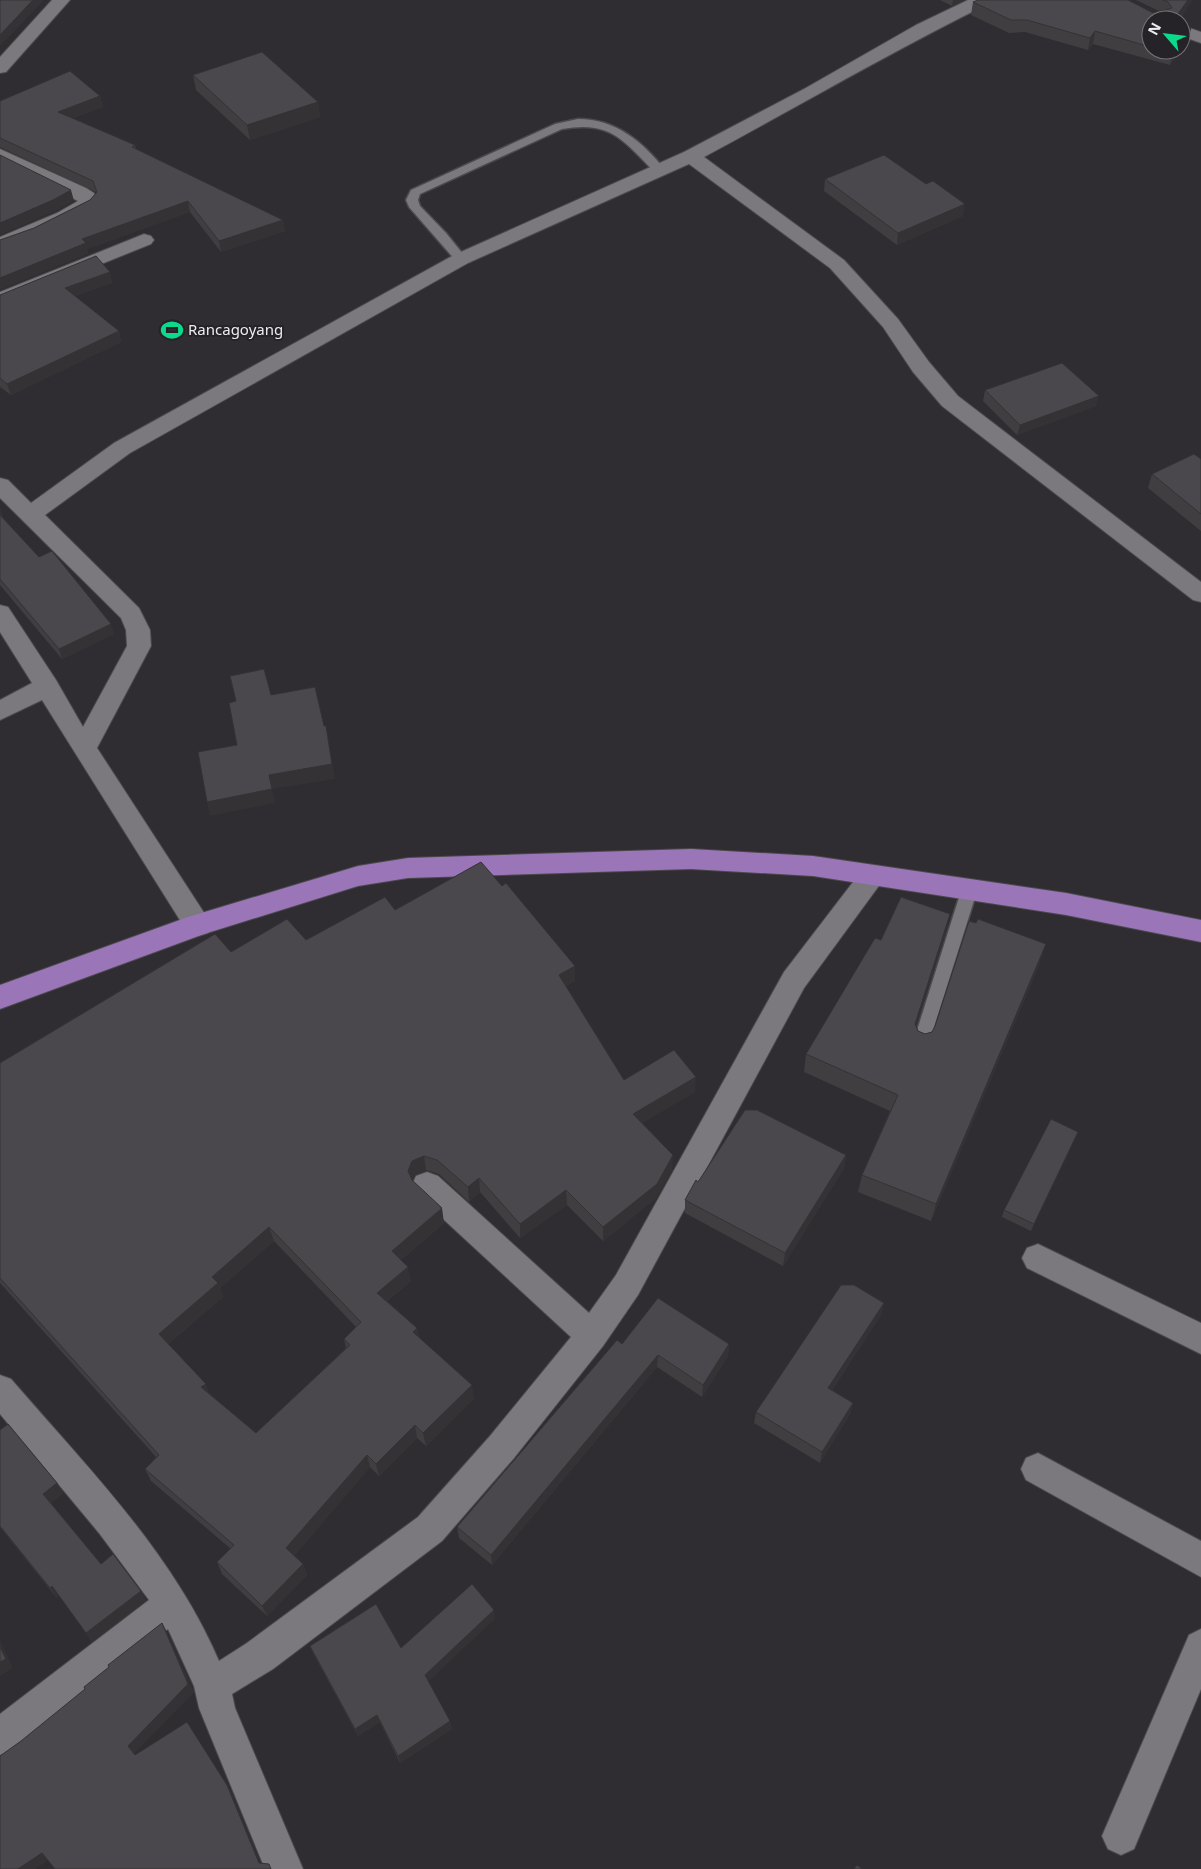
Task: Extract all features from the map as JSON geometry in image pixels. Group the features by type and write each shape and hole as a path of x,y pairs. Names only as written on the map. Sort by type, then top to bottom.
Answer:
{"main road":[{"path":"0,997 198,925 358,876 408,868 691,859 813,866 872,876 970,888 1066,904 1201,931"}],"street":[{"path":"0,68 61,0"},
{"path":"31,514 122,448 461,259 660,171 810,93 922,29 982,0"},
{"path":"690,156 752,199 837,264 891,323 921,367 950,401 1059,487 1201,594"},
{"path":"0,244 64,217 88,203 87,197 79,192 4,160"},
{"path":"0,299 144,240"},
{"path":"0,485 131,614 138,630 139,646 84,747"},
{"path":"0,613 47,686 60,712 198,925"},
{"path":"0,711 47,686"},
{"path":"212,1686 260,1656 430,1529 502,1446 592,1336 627,1285 794,980 872,876"},
{"path":"427,1185 592,1336"},
{"path":"1038,1258 1201,1339"},
{"path":"0,1390 90,1496 172,1604 190,1637 212,1686 217,1708 284,1869"},
{"path":"1038,1469 1201,1560"},
{"path":"0,1737 172,1604"},
{"path":"1121,1836 1201,1647"}],"lane":[{"path":"461,259 442,235 415,207 412,200 415,192 560,126 577,122 595,121 614,128 660,171"},
{"path":"921,1043 970,888"}],"building":[{"path":"0,0 33,0 0,35"},
{"path":"978,0 1128,0 1147,10 1141,10 1141,44 1095,31 1090,38 1027,20 1011,20 973,2"},
{"path":"1163,0 1188,0 1181,10 1164,10 1172,8 1168,2"},
{"path":"262,52 318,102 247,125 193,75"},
{"path":"70,71 100,96 58,112 135,145 132,147 283,220 219,241 188,201 82,239 86,243 0,278 0,240 34,228 90,200 97,192 93,181 0,138 0,101"},
{"path":"0,155 71,190 0,223"},
{"path":"884,155 926,184 933,181 965,204 898,233 825,179"},
{"path":"96,256 110,272 65,288 119,331 7,384 0,378 0,295"},
{"path":"1062,363 1099,396 1020,425 985,390"},
{"path":"1194,454 1201,459 1201,514 1152,474"},
{"path":"0,515 39,557 52,551 111,624 59,649 0,579"},
{"path":"264,669 271,695 315,687 324,726 326,726 332,764 269,775 272,789 207,802 198,752 237,745 229,703 236,701 230,676"},
{"path":"481,862 502,886 506,883 575,966 559,975 624,1080 674,1050 696,1077 633,1114 673,1155 657,1184 603,1227 566,1190 520,1224 479,1178 468,1187 437,1160 424,1156 412,1161 408,1171 412,1180 442,1208 392,1251 408,1267 377,1293 417,1328 413,1332 472,1385 423,1433 415,1425 376,1464 367,1455 286,1548 303,1564 262,1606 217,1562 234,1545 145,1469 159,1455 0,1278 0,1063 215,934 231,952 287,919 306,940 385,897 395,910","holes":["269,1227 361,1322 344,1339 350,1345 256,1433 201,1387 206,1384 159,1334 218,1283 212,1277"]},
{"path":"901,897 950,914 915,1024 918,1031 925,1034 932,1032 935,1026 969,921 976,923 978,919 1046,944 936,1204 862,1175 898,1095 806,1054 875,938 881,940"},
{"path":"745,1110 757,1110 846,1155 785,1253 685,1200 696,1180 698,1182"},
{"path":"1051,1119 1078,1132 1034,1224 1004,1210"},
{"path":"841,1285 854,1285 884,1303 828,1388 853,1403 822,1452 756,1412"},
{"path":"658,1298 729,1344 703,1385 658,1355 491,1555 457,1527 617,1340 622,1344"},
{"path":"8,1424 57,1483 43,1494 101,1564 113,1554 141,1591 86,1633 52,1586 50,1588 0,1526 0,1430"},
{"path":"472,1584 494,1610 425,1675 450,1721 398,1756 377,1715 355,1729 310,1646 376,1604 401,1648"},
{"path":"162,1623 188,1684 128,1746 135,1755 187,1722 227,1785 259,1863 269,1864 271,1869 55,1869 42,1853 18,1869 0,1869 0,1756 85,1689 84,1687 109,1667 108,1665"},
{"path":"0,1647 6,1659 0,1662"},
{"path":"857,1865 862,1869 854,1869"}],"place":[{"name":"Rancagoyang","path":"172,330"}]}
